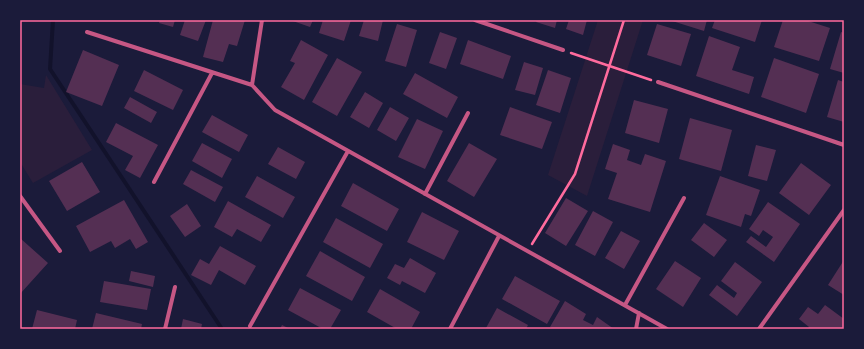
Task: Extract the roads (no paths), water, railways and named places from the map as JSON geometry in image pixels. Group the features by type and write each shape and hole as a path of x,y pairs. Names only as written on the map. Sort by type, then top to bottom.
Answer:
{"street":[{"path":"252,85 262,20"},
{"path":"475,20 563,50"},
{"path":"87,32 252,85 275,110 667,329"},
{"path":"154,182 212,73"},
{"path":"658,82 844,145"},
{"path":"425,194 468,113"},
{"path":"250,326 348,151"},
{"path":"20,196 60,251"},
{"path":"625,305 684,198"},
{"path":"759,329 844,210"},
{"path":"450,329 499,236"},
{"path":"165,329 175,287"},
{"path":"636,329 639,313"}],"waterway":[{"path":"53,20 50,69 222,329"}]}
